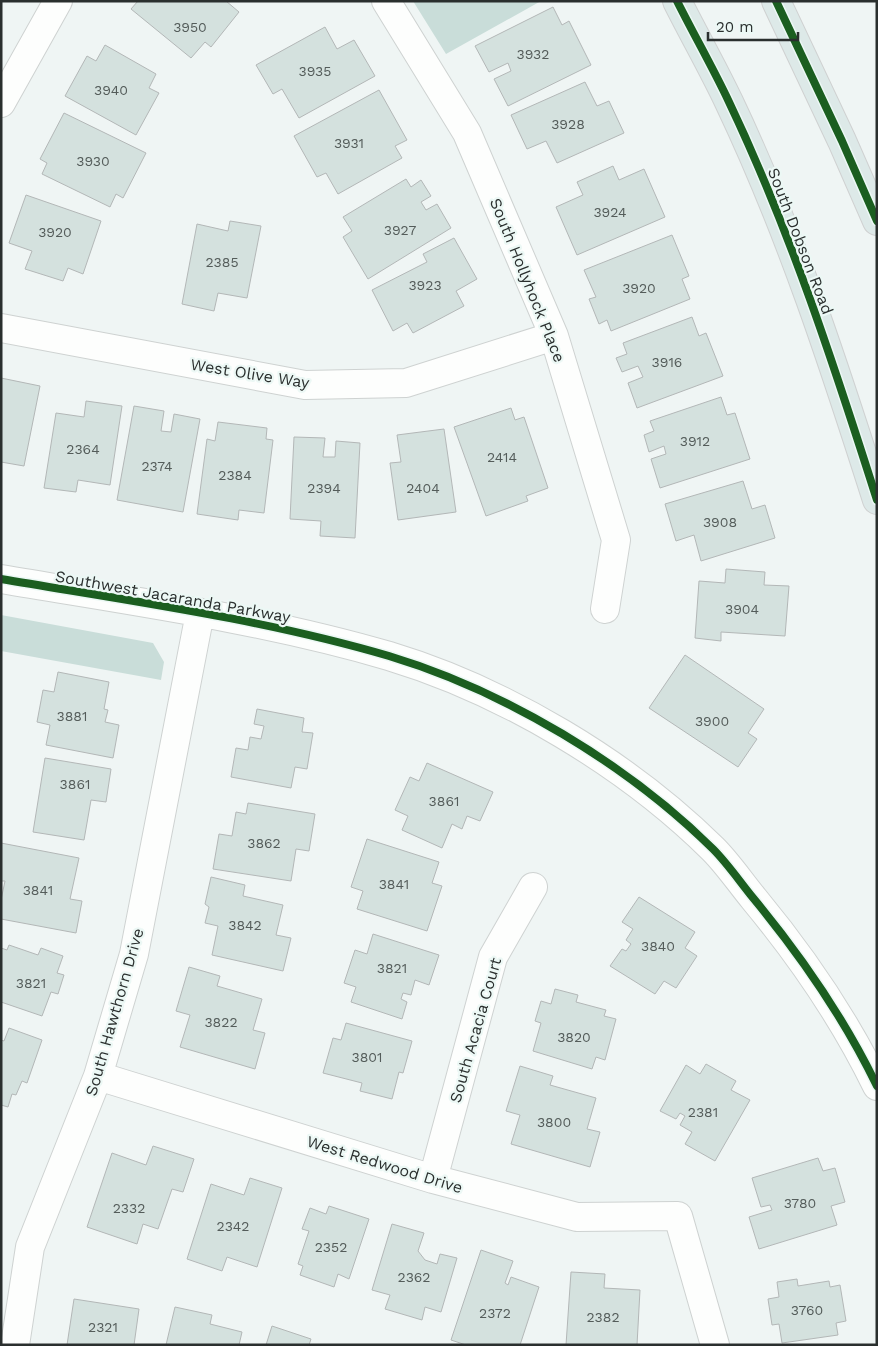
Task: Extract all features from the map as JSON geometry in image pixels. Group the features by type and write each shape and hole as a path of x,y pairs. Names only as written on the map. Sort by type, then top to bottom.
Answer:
{"main road":[{"name":"South Dobson Road","path":"677,1 729,102 771,197 809,295 877,500"},
{"path":"776,1 842,141 877,221"}],"street":[{"path":"1,102 58,1"},
{"name":"South Hollyhock Place","path":"386,1 468,132 554,336 616,540 605,609"},
{"name":"West Olive Way","path":"1,328 305,384 406,383 554,336"},
{"name":"Southwest Jacaranda Parkway","path":"1,579 200,613 333,641 391,657 450,678 507,704 556,731 623,774 668,809 714,850 772,920 831,1004 859,1049 877,1086"},
{"name":"South Hawthorn Drive","path":"15,1345 30,1247 98,1076 134,954 200,613"},
{"name":"South Acacia Court","path":"434,1179 493,958 533,887"},
{"name":"West Redwood Drive","path":"98,1076 434,1179 577,1218 678,1216 715,1345"}],"shaded area":[{"path":"413,1 541,1 446,54"},
{"path":"1,615 153,643 164,662 161,680 1,651"}],"building":[{"path":"138,1 226,1 239,12 211,47 205,42 191,58 131,9"},
{"path":"553,7 562,25 569,21 591,65 508,106 494,79 511,71 508,63 489,72 475,46"},
{"path":"325,27 337,49 354,40 375,76 299,118 282,89 273,94 256,65"},
{"path":"105,45 156,74 149,88 159,93 136,135 65,96 87,56 96,61"},
{"path":"585,82 597,106 609,101 624,133 557,163 546,141 527,149 511,115"},
{"path":"379,90 407,140 395,146 402,158 338,194 326,173 317,177 294,136"},
{"path":"64,113 146,153 123,198 116,194 110,207 42,174 47,163 40,159"},
{"path":"613,166 619,180 644,169 665,217 577,255 556,207 583,195 577,182"},
{"path":"406,179 411,187 421,180 431,196 421,202 426,210 437,204 451,228 368,279 343,237 352,231 343,217"},
{"path":"26,195 101,221 83,274 68,268 63,281 25,269 32,251 9,243"},
{"path":"230,221 261,226 247,298 218,293 214,311 182,304 197,224 228,231"},
{"path":"672,235 689,276 682,279 690,299 611,331 607,320 599,324 589,299 596,297 584,270"},
{"path":"454,238 477,279 456,291 464,306 413,333 407,323 393,331 372,290 427,262 423,254"},
{"path":"692,317 699,336 706,333 723,376 637,408 628,383 643,377 638,366 622,372 616,358 627,354 623,343"},
{"path":"1,378 40,386 24,466 1,462"},
{"path":"721,397 727,415 735,413 750,459 660,488 651,459 666,454 664,446 649,452 644,435 654,431 650,421"},
{"path":"86,401 122,406 110,485 78,480 76,492 44,488 56,413 84,417"},
{"path":"134,406 164,411 161,431 171,432 174,414 200,419 183,512 117,500"},
{"path":"511,408 515,420 524,417 548,488 526,496 528,501 486,516 454,427"},
{"path":"218,422 267,428 266,439 273,440 264,513 239,510 238,520 197,514 207,439 215,441"},
{"path":"444,429 456,512 398,520 390,463 401,462 397,435"},
{"path":"294,437 325,438 323,457 335,457 336,441 360,443 355,538 320,536 321,521 290,519"},
{"path":"743,481 752,509 765,505 775,538 701,561 694,535 676,541 665,504"},
{"path":"726,569 765,572 764,585 789,586 785,636 721,632 721,641 695,638 699,581 725,583"},
{"path":"685,655 764,709 748,733 757,739 738,767 649,708"},
{"path":"58,672 109,682 104,709 108,710 105,722 119,725 113,758 46,745 50,725 37,722 43,690 54,692"},
{"path":"257,709 304,718 302,732 313,733 307,769 295,767 291,788 231,777 236,748 248,750 250,737 261,739 264,726 254,724"},
{"path":"45,758 111,769 106,802 91,800 84,840 33,832"},
{"path":"427,763 493,792 480,821 467,816 462,829 452,824 442,848 402,830 408,816 395,810 410,777 419,781"},
{"path":"248,803 315,814 309,851 296,849 291,881 213,869 219,834 232,836 236,812 246,814"},
{"path":"367,839 439,862 432,883 442,886 427,931 357,909 363,891 351,887"},
{"path":"1,843 79,858 70,899 82,901 76,933 1,919 1,900 5,881 1,881"},
{"path":"211,877 245,885 243,896 283,905 276,935 291,938 283,971 212,955 218,926 205,923 209,907 205,904"},
{"path":"639,897 695,932 685,948 697,956 676,988 664,981 655,994 610,966 622,949 626,951 631,944 626,940 633,929 622,922"},
{"path":"373,934 439,955 429,985 415,980 411,995 403,993 401,999 407,1002 402,1019 351,1002 356,987 344,983 355,950 367,954"},
{"path":"9,945 38,955 41,948 63,956 57,973 64,975 58,994 51,992 42,1016 1,1002 1,948 7,950"},
{"path":"189,967 220,976 217,986 262,999 253,1030 265,1033 255,1069 180,1047 190,1015 176,1011"},
{"path":"555,989 578,995 576,1002 606,1010 604,1016 616,1019 605,1060 596,1057 592,1069 533,1051 541,1023 535,1021 541,1001 551,1004"},
{"path":"346,1023 412,1041 403,1073 399,1072 392,1099 360,1091 362,1083 323,1073 333,1038 341,1040"},
{"path":"9,1028 42,1040 27,1083 22,1081 16,1095 12,1094 8,1107 1,1105 1,1040 4,1041"},
{"path":"706,1064 736,1081 731,1090 750,1100 715,1161 685,1144 692,1132 680,1125 685,1116 680,1113 676,1119 660,1111 686,1065 700,1074"},
{"path":"520,1066 553,1076 550,1085 596,1098 587,1129 600,1132 590,1167 511,1144 520,1115 506,1111"},
{"path":"153,1146 194,1159 183,1192 172,1189 158,1229 143,1224 137,1244 87,1227 112,1153 146,1165"},
{"path":"818,1158 823,1171 835,1168 845,1202 831,1206 837,1225 759,1249 749,1217 772,1210 770,1205 761,1207 752,1178"},
{"path":"250,1178 282,1188 257,1267 227,1257 222,1271 187,1259 211,1184 244,1195"},
{"path":"329,1206 369,1219 349,1279 338,1274 334,1287 300,1275 303,1266 298,1264 309,1231 302,1229 310,1208 326,1214"},
{"path":"392,1224 424,1233 418,1251 425,1260 437,1264 440,1254 457,1258 441,1312 425,1307 422,1320 385,1309 390,1295 372,1290"},
{"path":"481,1250 513,1261 505,1283 508,1285 511,1277 539,1287 520,1345 466,1345 451,1340"},
{"path":"571,1272 605,1274 604,1288 640,1290 637,1345 566,1345"},
{"path":"797,1279 798,1286 829,1281 830,1287 840,1285 846,1321 836,1323 838,1335 782,1343 779,1324 772,1325 768,1299 779,1297 777,1282"},
{"path":"74,1299 139,1309 134,1345 67,1345"},
{"path":"175,1307 212,1315 210,1324 242,1332 239,1345 166,1345"},
{"path":"272,1326 311,1339 309,1345 266,1345"}],"cycle path":[{"path":"677,1 729,102 772,199 810,298 877,500"},
{"path":"776,1 842,141 877,221"},
{"path":"1,579 245,621 294,631 389,656 433,671 476,689 520,710 562,734 642,788 713,849 789,943 821,989 851,1036 877,1086"}]}
